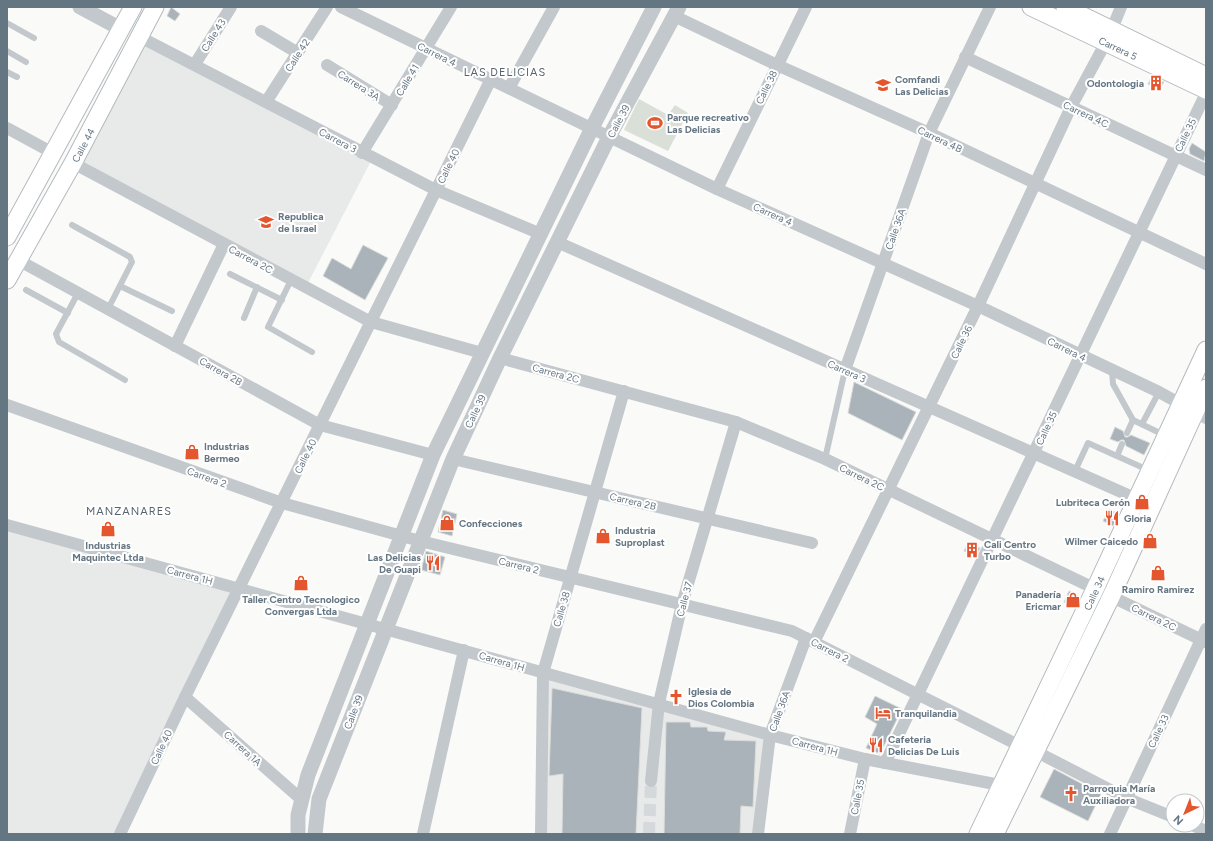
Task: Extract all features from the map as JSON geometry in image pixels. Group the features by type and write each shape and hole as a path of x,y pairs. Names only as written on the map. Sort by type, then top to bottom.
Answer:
{"main road":[{"path":"7,237 133,7"},
{"name":"Calle 44","path":"7,280 73,163 155,7"},
{"name":"Carrera 5","path":"1031,7 1109,36 1206,76"},
{"name":"Carrera 5","path":"1065,7 1109,36 1206,90"},
{"path":"22,209 41,219"},
{"name":"Calle 34","path":"995,834 1027,748 1095,589 1138,499 1147,470 1163,434 1194,412 1206,350"},
{"name":"Calle 34","path":"978,834 1000,785 1027,748 1111,597 1206,388"}],"street":[{"name":"Calle 43","path":"195,64 231,7"},
{"name":"Calle 42","path":"266,102 327,7"},
{"name":"Carrera 4","path":"341,7 717,189 978,306 1112,371 1159,392 1194,412"},
{"name":"Calle 41","path":"362,153 451,7"},
{"path":"509,88 554,7"},
{"name":"Calle 39","path":"298,834 298,815 308,775 433,456 592,128 654,7"},
{"name":"Calle 38","path":"717,189 806,7"},
{"name":"Calle 36A","path":"845,370 929,132 990,7"},
{"name":"Calle 36","path":"810,640 888,490 929,407 978,306 1034,183 1071,107 1109,36 1121,7"},
{"path":"89,10 121,29"},
{"name":"Calle 39","path":"315,834 319,799 453,459 500,358 609,137 676,11"},
{"name":"Carrera 4B","path":"676,11 777,65 929,132 1206,264"},
{"path":"261,31 298,52"},
{"name":"Carrera 3","path":"140,37 195,64 362,153 436,190 541,234"},
{"name":"Carrera 4C","path":"965,57 1206,170"},
{"name":"Carrera 3A","path":"327,65 392,105"},
{"name":"Calle 40","path":"120,834 185,697 491,80"},
{"name":"Calle 35","path":"885,763 1206,93"},
{"path":"7,128 53,153"},
{"name":"Carrera 2C","path":"73,163 371,322 482,353"},
{"name":"Carrera 3","path":"557,242 1138,499"},
{"path":"175,346 224,244"},
{"name":"Carrera 2B","path":"18,260 320,425 433,456"},
{"name":"Carrera 2C","path":"500,358 736,422 826,459 1111,597 1204,637"},
{"name":"Calle 38","path":"541,834 542,673 624,391"},
{"name":"Carrera 2","path":"7,405 282,503 402,536 792,631 1126,798 1165,814"},
{"name":"Calle 37","path":"651,781 658,703 682,604 736,422"},
{"name":"Carrera 2B","path":"453,459 812,543"},
{"name":"Carrera 1H","path":"7,524 464,650 542,673 865,759 1000,785"},
{"name":"Calle 33","path":"1110,834 1204,637"},
{"name":"Calle 36A","path":"758,834 770,734 810,640"},
{"path":"423,834 464,650"},
{"name":"Carrera 1A","path":"185,697 302,800"},
{"name":"Calle 35","path":"850,834 865,759"}],"lane":[{"path":"7,23 34,38"},
{"path":"7,51 26,62"},
{"path":"7,72 17,77"},
{"path":"72,225 130,257 132,262 108,309"},
{"path":"230,274 282,300"},
{"path":"292,280 268,328 312,352"},
{"path":"120,286 172,311"},
{"path":"244,318 257,287"},
{"path":"26,290 68,313"},
{"path":"78,293 56,334 59,342 125,380"},
{"name":"Calle 36A","path":"826,459 845,370"},
{"path":"1112,371 1113,384 1133,420 1163,434"},
{"path":"1142,424 1159,392"},
{"path":"1127,433 1133,420"},
{"path":"1075,471 1088,443 1147,470"},
{"path":"1117,456 1122,444"}],"shaded area":[{"name":"Republica de Israel","path":"142,41 371,161 308,283 78,161"},
{"name":"Parque recreativo Las Delicias","path":"639,99 668,115 675,105 688,113 668,151 624,130"},
{"path":"7,525 239,589 120,834 7,834"},
{"path":"543,673 770,735 758,834 541,834"}],"building":[{"path":"171,7 180,14 175,21 167,16"},
{"name":"Odontologia","path":"1152,76 1164,82 1159,90 1148,84"},
{"path":"1192,143 1206,152 1204,161 1190,154 1189,149"},
{"path":"363,245 388,258 365,300 323,276 332,258 351,269"},
{"path":"854,382 916,412 902,440 848,413"},
{"path":"1115,427 1123,431 1125,437 1131,435 1150,443 1144,455 1126,446 1124,440 1118,442 1110,439"},
{"name":"Gloria","path":"1109,509 1119,514 1113,526 1103,521"},
{"name":"Confecciones","path":"443,510 457,514 452,536 438,532"},
{"name":"Cali Centro Turbo","path":"968,543 980,548 976,557 964,551"},
{"name":"Las Delicias De Guapi","path":"426,551 445,557 440,575 421,570"},
{"name":"Panadería Ericmar","path":"1069,591 1080,597 1075,608 1064,602"},
{"path":"552,688 642,708 636,834 562,834 563,774 549,776"},
{"name":"Tranquilandia","path":"875,696 902,709 880,754 866,748 877,724 865,717"},
{"path":"666,722 690,722 691,727 707,727 708,731 726,732 724,740 756,741 753,807 741,806 740,834 664,834"},
{"name":"Parroquia María Auxiliadora","path":"1054,769 1101,794 1088,821 1040,797"}],"tunnel":[{"path":"649,834 651,781"}],"place":[{"name":"Odontologia","path":"1156,83"},
{"name":"Comfandi Las Delicias","path":"883,85"},
{"name":"Parque recreativo Las Delicias","path":"655,123"},
{"name":"Republica de Israel","path":"266,222"},
{"name":"Industrias Bermeo","path":"192,452"},
{"name":"Lubriteca Cerón","path":"1142,502"},
{"name":"Gloria","path":"1112,518"},
{"name":"Confecciones","path":"447,523"},
{"name":"Industrias Maquintec Ltda","path":"108,529"},
{"name":"Industria Suproplast","path":"603,536"},
{"name":"Wilmer Caicedo","path":"1150,541"},
{"name":"Cali Centro Turbo","path":"972,550"},
{"name":"Las Delicias De Guapi","path":"433,563"},
{"name":"Ramiro Ramirez","path":"1158,573"},
{"name":"Taller Centro Tecnologico Convergas Ltda","path":"301,583"},
{"name":"Panadería Ericmar","path":"1073,600"},
{"name":"Iglesia de Dios Colombia","path":"676,697"},
{"name":"Tranquilandia","path":"883,713"},
{"name":"Cafeteria Delicias De Luis","path":"876,745"},
{"name":"Parroquia María Auxiliadora","path":"1071,794"}],"district":[{"name":"LAS DELICIAS","path":"505,72"},
{"name":"MANZANARES","path":"129,511"}]}
